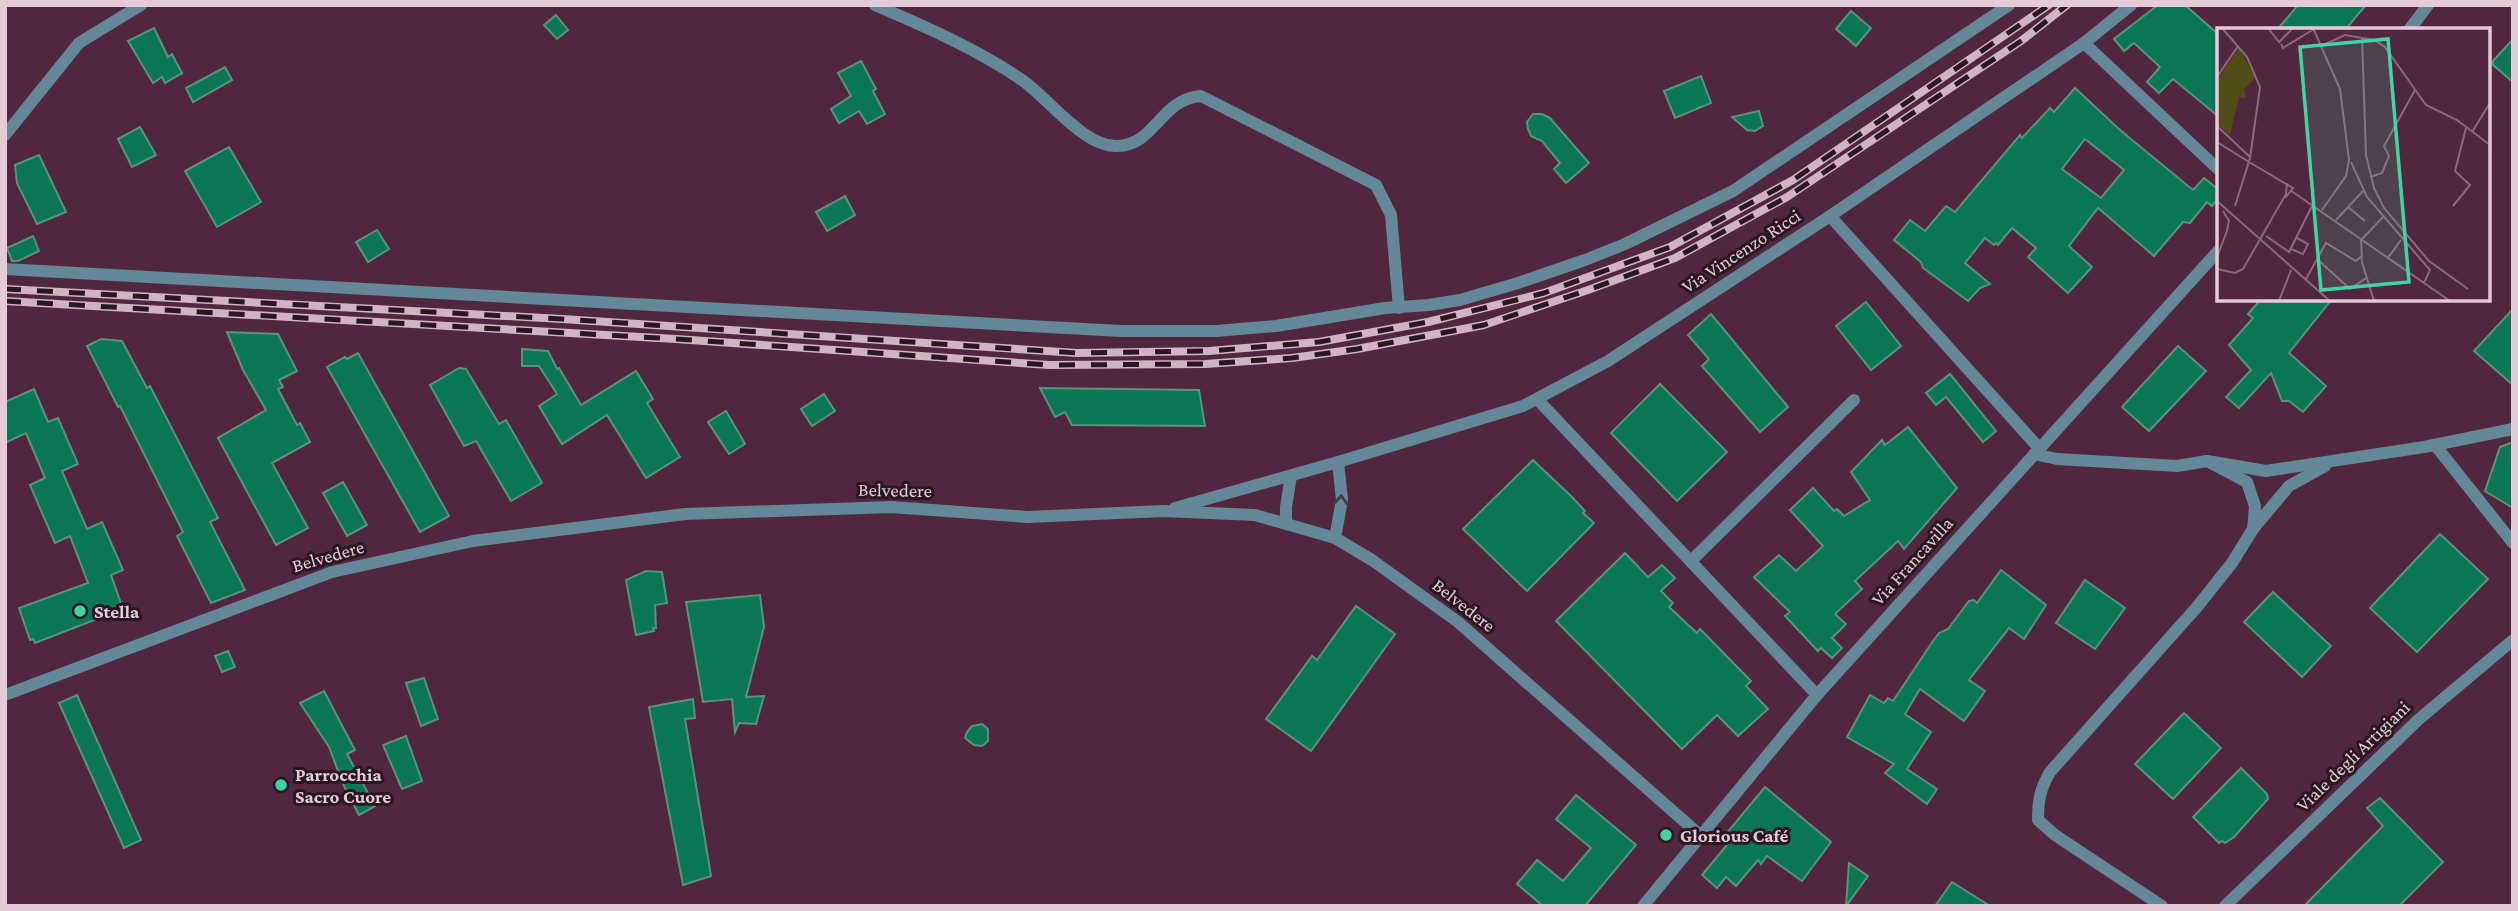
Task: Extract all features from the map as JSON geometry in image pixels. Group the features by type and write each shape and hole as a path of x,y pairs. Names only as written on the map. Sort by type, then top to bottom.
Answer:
{"street":[{"path":"5,135 79,43 141,5"},
{"path":"875,5 944,35 1023,81 1098,142 1127,146 1144,137 1178,102 1188,97 1201,96 1376,185 1391,215 1399,308"},
{"path":"5,269 1121,331 1216,331 1276,326 1385,308 1460,300 1518,283 1625,244 1744,183 2009,5"},
{"name":"Via Vincenzo Ricci","path":"1163,512 1524,406 1608,361 1830,216 2084,43 2131,5"},
{"path":"2411,28 2428,5"},
{"path":"2084,43 2217,168"},
{"path":"1830,216 2036,451 2057,459 2178,466 2207,461 2266,471 2435,445 2513,429"},
{"name":"Via Francavilla","path":"1643,906 1817,695 2217,252"},
{"path":"1537,399 1817,695"},
{"path":"1690,561 1854,400"},
{"path":"2435,445 2513,543"},
{"path":"2162,906 2055,835 2038,820 2040,790 2050,772 2197,607 2232,563 2253,529 2289,486 2336,460"},
{"path":"2207,461 2247,482 2255,506 2253,529"},
{"path":"1335,538 1342,500 1338,462"},
{"path":"1286,523 1290,476"},
{"name":"Belvedere","path":"7,690 332,572 473,541 685,514 891,507 1028,517 1163,512 1255,515 1335,538 1372,560 1458,622 1701,836"},
{"name":"Viale degli Artigiani","path":"2225,906 2418,720 2513,640"}],"building":[{"path":"2158,5 2185,5 2217,33 2217,115 2173,79 2159,93 2147,82 2160,67 2134,43 2124,51 2114,39"},
{"path":"2298,5 2366,5 2347,28 2279,28"},
{"path":"1851,11 1871,28 1856,46 1836,29"},
{"path":"556,15 568,30 557,39 544,25"},
{"path":"154,28 168,57 172,54 182,73 165,83 162,77 153,83 128,41"},
{"path":"2513,39 2513,82 2493,65 2493,61"},
{"path":"861,61 876,89 873,91 885,114 867,124 859,111 839,123 831,109 851,96 838,73"},
{"path":"225,67 232,80 193,102 186,88"},
{"path":"1701,76 1711,103 1675,118 1664,91"},
{"path":"2075,88 2120,130 2193,190 2204,178 2217,188 2217,200 2212,206 2207,202 2190,223 2183,222 2154,256 2098,208 2069,246 2092,267 2068,293 2028,257 2036,248 2012,228 1998,245 1985,238 1965,263 1990,284 1980,288 1968,301 1923,268 1921,262 1894,240 1910,220 1925,231 1946,206 1955,212 2020,135 2022,138 2050,108 2054,112","holes":["2085,139 2124,170 2101,198 2062,169"]},
{"path":"1759,111 1763,126 1755,131 1747,130 1732,117"},
{"path":"1533,114 1550,118 1589,163 1566,183 1554,169 1560,163 1542,141 1531,136 1527,122"},
{"path":"140,127 156,155 132,167 118,139"},
{"path":"229,147 261,202 217,227 185,171"},
{"path":"39,155 66,212 37,224 17,183 15,165"},
{"path":"845,196 855,215 827,231 816,212"},
{"path":"377,230 389,249 368,262 356,242"},
{"path":"33,236 39,251 12,261 7,248"},
{"path":"2259,301 2330,301 2289,353 2326,386 2303,412 2289,401 2282,401 2271,373 2239,408 2226,397 2251,370 2229,345 2253,318 2248,314"},
{"path":"1866,302 1901,346 1871,370 1836,326"},
{"path":"2513,309 2513,385 2474,351"},
{"path":"1711,314 1788,407 1760,432 1702,366 1709,359 1688,335"},
{"path":"227,332 278,334 297,371 279,380 283,387 278,389 297,425 300,423 310,442 272,463 308,528 276,545 218,438 266,410 243,370"},
{"path":"101,339 122,341 147,388 150,386 218,518 210,522 245,590 211,603 177,536 183,532 87,346"},
{"path":"2178,346 2206,371 2149,431 2122,407"},
{"path":"522,349 548,351 581,405 636,371 653,399 647,403 680,457 646,478 607,415 562,444 539,406 557,394 539,366 522,366"},
{"path":"358,353 449,516 420,532 327,367"},
{"path":"459,368 466,369 499,424 506,420 542,483 511,501 476,441 464,446 430,385"},
{"path":"1950,374 1996,431 1983,442 1946,397 1936,405 1926,393"},
{"path":"1660,384 1727,452 1677,501 1611,433"},
{"path":"1040,388 1199,390 1205,426 1072,425 1065,412 1055,417"},
{"path":"34,389 48,422 58,418 78,464 62,471 87,529 102,522 123,570 111,575 123,609 35,643 33,639 30,640 19,608 88,583 70,536 55,543 30,485 45,478 26,433 5,443 5,402"},
{"path":"824,394 835,411 812,426 801,409"},
{"path":"726,411 745,444 729,454 708,422"},
{"path":"1908,427 1957,488 1904,549 1898,541 1855,581 1862,589 1835,614 1846,624 1832,638 1842,648 1832,658 1821,648 1818,651 1785,616 1790,612 1754,577 1779,555 1796,571 1823,546 1790,510 1813,488 1834,511 1837,509 1844,516 1870,500 1851,472 1882,440 1885,445"},
{"path":"2513,442 2513,508 2485,491 2500,447"},
{"path":"1533,460 1573,498 1594,523 1527,591 1463,529"},
{"path":"343,482 367,525 347,536 323,493"},
{"path":"2440,534 2488,579 2417,652 2370,608"},
{"path":"1625,553 1648,577 1662,565 1675,578 1661,591 1673,603 1669,607 1697,633 1700,629 1751,681 1746,686 1768,709 1738,736 1717,715 1682,749 1556,621"},
{"path":"2001,570 2046,605 2024,639 2009,628 1969,680 1985,691 1964,721 1920,689 1905,714 1931,732 1907,769 1937,789 1927,804 1885,773 1894,764 1847,737 1870,695 1884,703 1888,698 1893,701 1939,633 1948,629 1969,601 1974,600 1977,603"},
{"path":"646,571 662,572 667,603 655,605 654,631 636,635 626,580"},
{"path":"2085,580 2125,608 2095,649 2056,623"},
{"path":"2273,592 2331,646 2302,677 2244,622"},
{"path":"760,595 764,627 746,697 764,696 756,724 739,723 735,732 732,699 703,702 686,602"},
{"path":"1356,606 1395,634 1311,751 1266,719 1312,656 1317,660"},
{"path":"228,651 235,667 222,672 215,656"},
{"path":"424,678 438,719 421,726 406,683"},
{"path":"324,691 355,750 347,754 375,806 359,815 343,784 329,747 300,703"},
{"path":"77,695 141,840 124,848 59,703"},
{"path":"693,699 695,718 685,719 711,876 683,885 649,707"},
{"path":"2184,713 2221,748 2173,799 2135,764"},
{"path":"982,724 988,729 988,741 982,746 974,745 965,738 967,732 972,726"},
{"path":"406,736 422,781 402,789 383,745"},
{"path":"2241,768 2267,794 2268,799 2234,837 2225,843 2219,843 2193,817"},
{"path":"1765,787 1831,842 1802,881 1767,856 1761,864 1758,860 1736,886 1726,877 1717,888 1702,875 1732,839 1726,834"},
{"path":"1576,795 1636,845 1585,906 1543,906 1517,884 1537,860 1563,881 1591,848 1556,819"},
{"path":"2380,798 2443,862 2399,906 2304,906 2383,826 2367,808"},
{"path":"1849,863 1868,876 1846,906"},
{"path":"1952,882 1990,906 1935,906"}],"railway":[{"path":"5,289 562,319 1077,353 1209,351 1319,342 1428,322 1544,293 1670,247 1793,180 2049,5"},
{"path":"5,301 676,339 1049,365 1205,364 1292,358 1357,349 1484,325 1675,258 1787,197 2021,41 2067,5"}],"place":[{"name":"Stella","path":"80,611"},
{"name":"Parrocchia Sacro Cuore","path":"281,785"},
{"name":"Glorious Café","path":"1666,835"}]}
